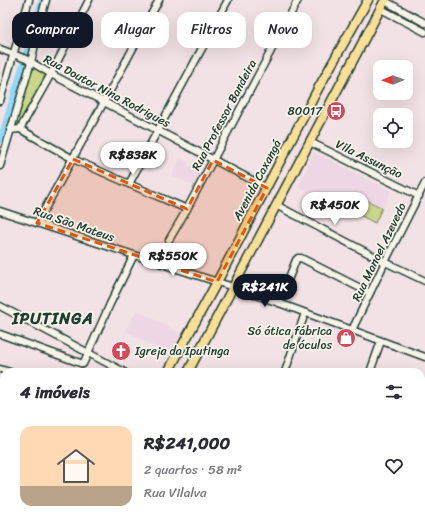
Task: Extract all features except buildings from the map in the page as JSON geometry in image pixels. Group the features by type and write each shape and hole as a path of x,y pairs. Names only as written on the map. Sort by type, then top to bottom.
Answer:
{"main road":[{"name":"Avenida Caxangá","path":"170,368 267,188 319,87 368,0"},
{"path":"190,368 384,4"}],"street":[{"path":"0,101 15,55 29,0"},
{"path":"0,166 46,0"},
{"path":"20,130 89,0"},
{"path":"37,223 158,0"},
{"path":"129,184 228,0"},
{"name":"Rua Professor Bandeira","path":"169,240 298,0"},
{"path":"384,4 425,23"},
{"path":"384,4 425,32"},
{"name":"Rua Doutor Nina Rodrigues","path":"0,49 28,61 267,188"},
{"path":"10,130 20,130 72,158 187,209"},
{"name":"Vila Assunção","path":"310,142 419,196"},
{"name":"Rua Manoel Azevedo","path":"352,330 425,183"},
{"path":"276,205 385,262 425,281"},
{"name":"Rua São Mateus","path":"0,211 233,287 425,357"},
{"path":"0,334 83,364 134,255"},
{"path":"279,303 298,258 308,261 370,293"},
{"path":"0,306 116,368"},
{"path":"286,368 305,313"},
{"path":"371,368 381,341"}],"highlighted area":[{"path":"73,159 187,209 213,160 267,188 217,282 37,223"}],"shaded area":[{"path":"314,152 391,191 376,225 298,187"},
{"path":"180,158 188,162 187,164 201,173 194,186 172,176"},
{"path":"137,310 183,335 171,356 126,331"}],"green space":[{"path":"35,69 44,73 44,78 21,119 19,119 18,116 31,72"},
{"path":"355,194 382,208 375,223 348,209"}],"waterway":[{"path":"0,141 42,0"}],"place":[{"name":"80017","path":"336,111"},
{"name":"Só ótica fábrica de óculos","path":"346,338"},
{"name":"Igreja da Iputinga","path":"121,351"}],"district":[{"name":"IPUTINGA","path":"53,318"}]}
